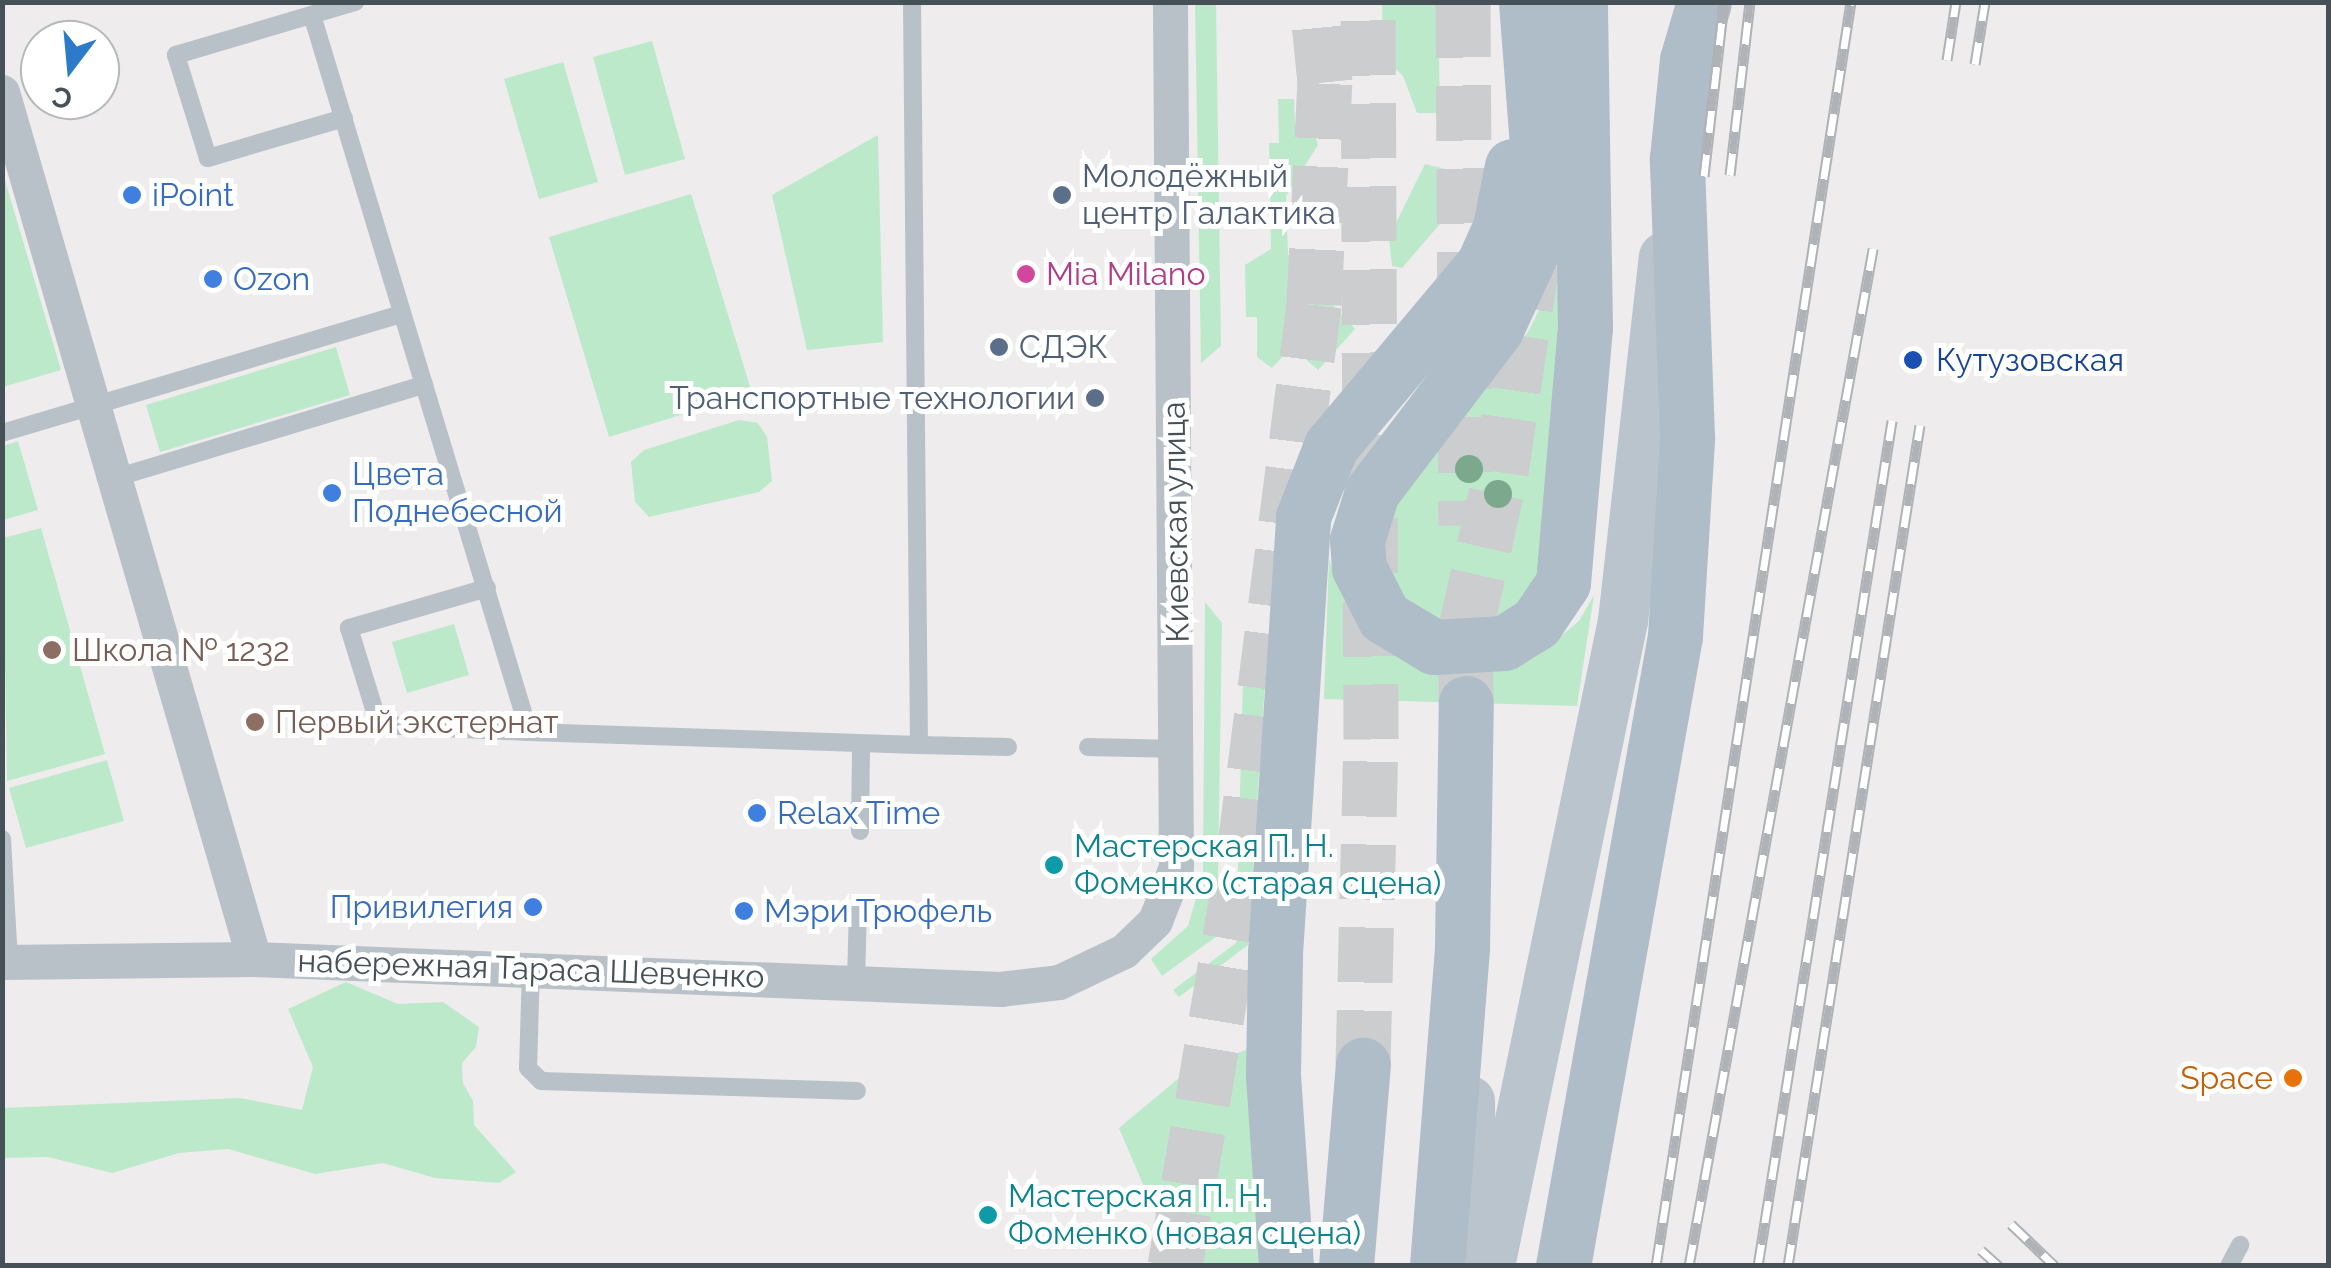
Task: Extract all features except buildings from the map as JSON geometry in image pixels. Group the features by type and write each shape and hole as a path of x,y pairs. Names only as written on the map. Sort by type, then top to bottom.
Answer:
{"main road":[{"path":"1527,28 1539,171 1526,268 1496,329 1372,492 1357,540 1359,568 1384,617 1434,647 1504,643 1536,624 1563,584 1585,328 1580,2"},
{"path":"1490,1266 1623,621 1660,523 1686,334 1677,158 1688,60 1704,2"},
{"path":"1286,1266 1274,1073 1275,953 1303,516 1332,446 1482,265 1510,181 1527,28"},
{"path":"1563,1266 1675,636 1660,523"},
{"path":"1466,703 1462,946 1470,1266"},
{"path":"1437,1266 1462,946"},
{"path":"1346,1266 1363,1064"}],"street":[{"name":"Киевская улица","path":"1059,982 1124,951 1168,899 1176,867 1179,749 1170,2"},
{"path":"2,92 254,959"},
{"name":"набережная Тараса Шевченко","path":"6,962 254,959 1000,988 1059,982"}],"lane":[{"path":"344,118 208,158 176,56 354,2"},
{"path":"912,2 919,745"},
{"path":"312,15 530,732"},
{"path":"2,433 402,314"},
{"path":"115,478 424,385"},
{"path":"487,588 349,628 379,725 862,745 1008,747"},
{"path":"860,831 862,745"},
{"path":"1088,747 1179,749"},
{"path":"2,839 6,962"},
{"path":"856,982 858,908"},
{"path":"530,968 528,1068 540,1081 858,1092"}],"green space":[{"path":"1195,3 1216,3 1221,346 1201,363"},
{"path":"1382,3 1438,3 1440,113 1417,113 1403,76 1383,57"},
{"path":"652,41 685,159 625,175 593,57"},
{"path":"563,62 598,182 539,199 504,79"},
{"path":"1278,99 1294,99 1295,123 1315,134 1318,145 1286,196 1288,255 1355,329 1318,370 1292,347 1272,368 1257,357 1257,317 1246,317 1245,265 1271,249 1269,143 1279,143"},
{"path":"878,135 883,342 807,350 772,195"},
{"path":"1425,164 1445,169 1446,217 1402,268 1392,266 1389,237"},
{"path":"2,170 61,370 3,387 2,387"},
{"path":"691,194 752,393 609,437 549,237"},
{"path":"1562,264 1557,393 1537,581 1525,605 1459,631 1393,594 1381,541 1390,508 1528,332"},
{"path":"336,347 350,395 160,452 146,405"},
{"path":"739,420 758,423 767,437 772,481 759,492 649,517 635,502 631,462 644,450"},
{"path":"18,441 38,510 3,520 3,446"},
{"path":"41,528 105,754 7,781 3,538"},
{"path":"1329,559 1339,588 1376,641 1400,659 1452,673 1509,670 1536,657 1579,621 1594,595 1577,706 1324,699"},
{"path":"1205,602 1222,623 1217,936 1162,976 1151,959 1188,926 1203,874"},
{"path":"454,624 469,675 407,693 392,642"},
{"path":"1268,635 1248,945 1179,997 1173,990 1236,943 1244,641"},
{"path":"107,760 124,821 26,848 9,788"},
{"path":"346,982 398,1004 443,1002 479,1027 476,1047 462,1063 463,1083 473,1101 474,1125 516,1172 499,1183 435,1178 383,1163 315,1174 228,1149 179,1153 112,1173 48,1157 3,1158 3,1108 240,1098 302,1110 313,1067 288,1009"},
{"path":"1251,1048 1264,1265 1167,1265 1171,1250 1119,1128 1185,1073"}],"tunnel":[{"path":"1175,1266 1244,853 1314,304 1325,82 1317,2"},
{"path":"1363,1065 1371,739 1368,2"},
{"path":"1463,2 1466,525"},
{"path":"1466,703 1466,628 1501,472 1532,262"}],"railway":[{"path":"1704,176 1724,2"},
{"path":"1730,175 1750,2"},
{"path":"1656,1266 1851,2"},
{"path":"1947,60 1956,2"},
{"path":"1975,64 1985,2"},
{"path":"1689,1266 1873,249"},
{"path":"1758,1266 1892,421"},
{"path":"1788,1266 1920,425"},
{"path":"2011,1224 2055,1266"},
{"path":"1981,1250 1999,1266"}],"place":[{"name":"iPoint","path":"132,195"},
{"name":"Молодёжный центр Галактика","path":"1062,195"},
{"name":"Mia Milano","path":"1026,274"},
{"name":"Ozon","path":"213,279"},
{"name":"СДЭК","path":"999,347"},
{"name":"Кутузовская","path":"1913,360"},
{"name":"Транспортные технологии","path":"1095,398"},
{"name":"Цвета Поднебесной","path":"332,493"},
{"name":"Школа № 1232","path":"52,650"},
{"name":"Первый экстернат","path":"255,722"},
{"name":"Relax Time","path":"757,813"},
{"name":"Мастерская П. Н. Фоменко (старая сцена)","path":"1054,865"},
{"name":"Привилегия","path":"533,907"},
{"name":"Мэри Трюфель","path":"744,911"},
{"name":"Space","path":"2293,1078"},
{"name":"Мастерская П. Н. Фоменко (новая сцена)","path":"988,1215"}]}
